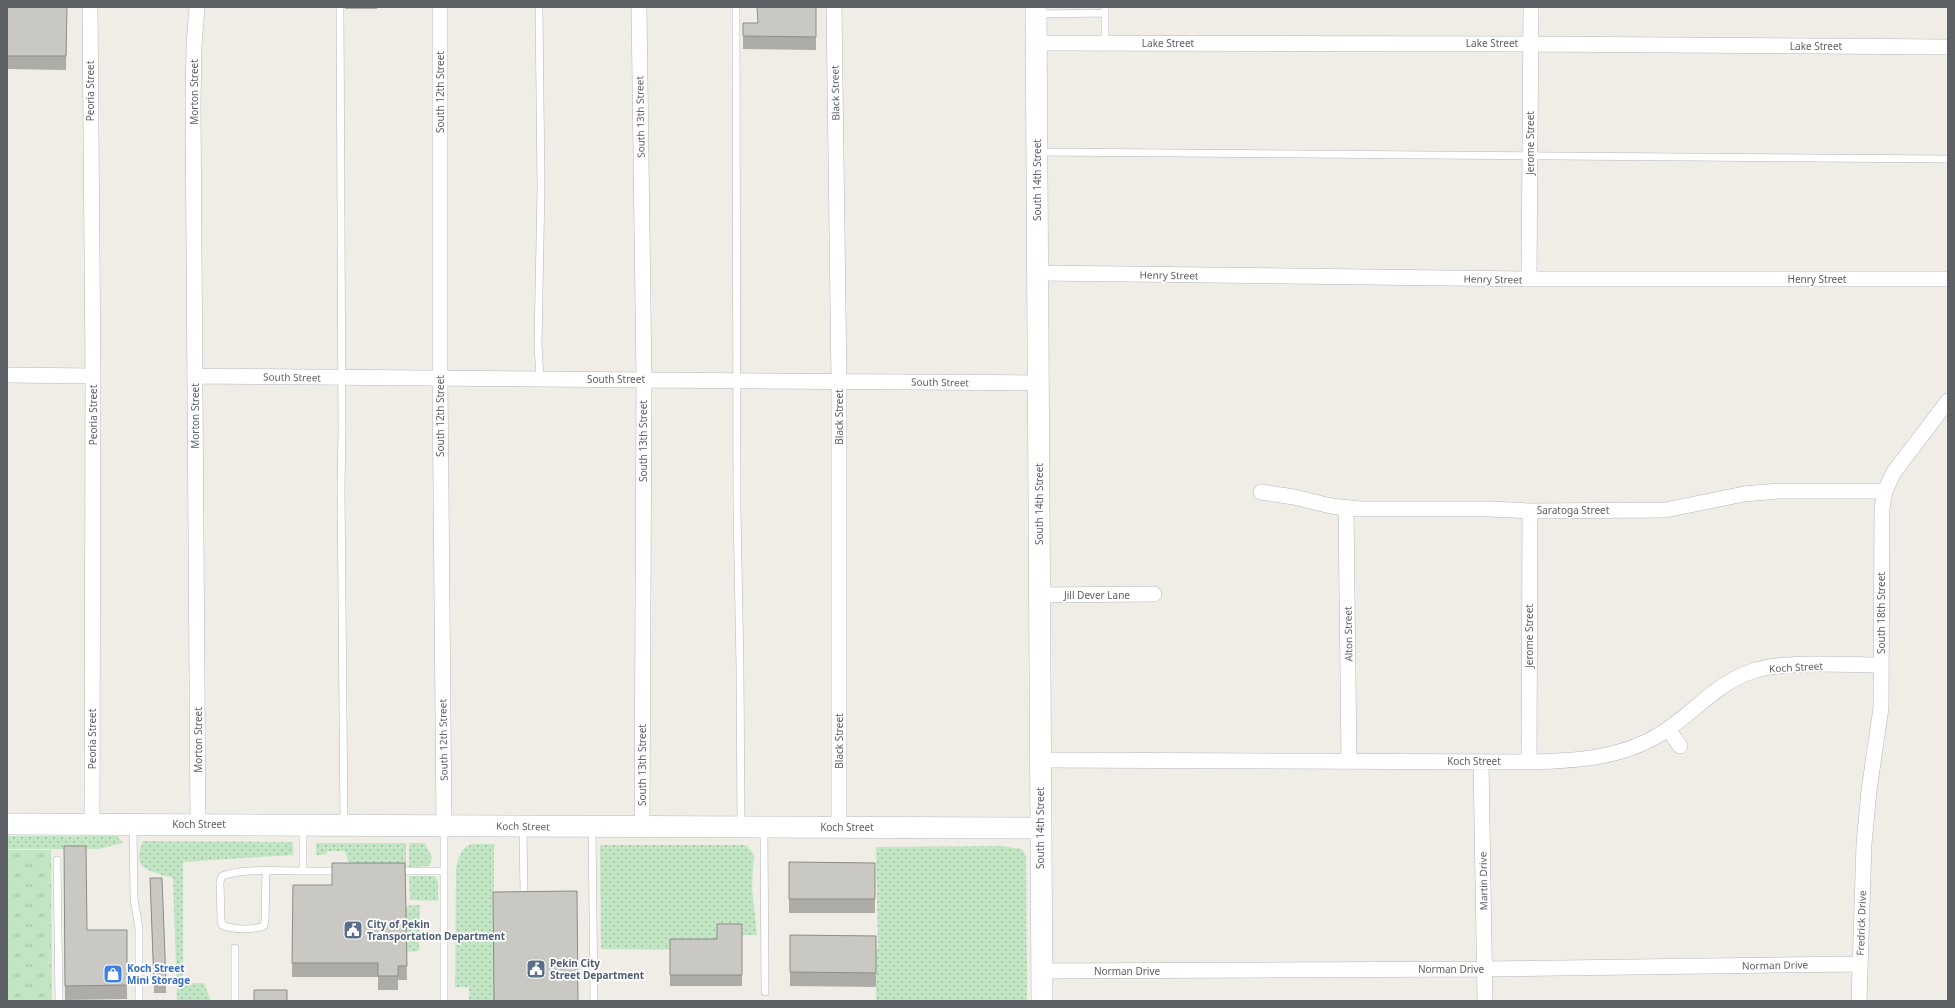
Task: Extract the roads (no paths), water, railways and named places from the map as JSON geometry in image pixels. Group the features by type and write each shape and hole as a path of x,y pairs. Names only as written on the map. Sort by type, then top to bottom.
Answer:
{"street":[{"name":"Peoria Street","path":"90,7 93,376 92,824"},
{"name":"Morton Street","path":"197,7 194,46 193,104 198,824"},
{"name":"South 12th Street","path":"440,7 440,380 444,825"},
{"name":"South 13th Street","path":"639,7 644,379 642,826"},
{"name":"Black Street","path":"834,7 839,381 839,827"},
{"name":"Jerome Street","path":"1529,279 1531,7"},
{"name":"South 14th Street","path":"1036,10 1042,1001"},
{"name":"Lake Street","path":"1036,43 1948,47"},
{"name":"Henry Street","path":"1038,273 1529,279 1948,279"},
{"path":"7,375 93,376"},
{"name":"South Street","path":"195,376 440,380 644,379 1038,383"},
{"name":"South 18th Street","path":"1864,844 1869,790 1880,728 1882,525 1885,491 1894,472 1948,401"},
{"name":"Saratoga Street","path":"1261,492 1346,508 1530,511 1665,510 1744,494 1778,491 1885,491"},
{"name":"Alton Street","path":"1346,508 1350,760"},
{"name":"Jerome Street","path":"1529,762 1530,511"},
{"name":"Jill Dever Lane","path":"1039,595 1154,594"},
{"name":"Koch Street","path":"1041,760 1350,760 1529,762 1595,758 1619,753 1644,743 1668,729 1728,682 1754,670 1774,666 1881,665"},
{"path":"1668,729 1680,746"},
{"name":"Martin Drive","path":"1481,762 1485,1001"},
{"name":"Koch Street","path":"7,824 1040,828"},
{"name":"Fredrick Drive","path":"1859,1001 1864,844"},
{"name":"Norman Drive","path":"1042,971 1484,969 1859,964"}],"lane":[{"path":"340,7 344,825"},
{"path":"539,7 541,188 538,344 540,379"},
{"path":"736,7 737,380 741,827"},
{"path":"1036,10 1105,10 1105,43"},
{"path":"1037,152 1948,159"},
{"path":"133,824 134,898 139,929 139,1001"},
{"path":"303,825 304,871"},
{"path":"444,825 444,1001"},
{"path":"523,826 524,895"},
{"path":"592,826 594,1001"},
{"path":"764,827 765,992"},
{"path":"57,860 59,1001"},
{"path":"266,872 264,926 258,928 228,928 222,925 220,920 220,882 222,876 231,873 266,872 304,871 350,871"},
{"path":"389,871 444,871"},
{"path":"235,948 236,1001"}],"place":[{"name":"City of Pekin Transportation Department","path":"353,930"},
{"name":"Pekin City Street Department","path":"536,969"},
{"name":"Koch Street Mini Storage","path":"113,974"}]}
